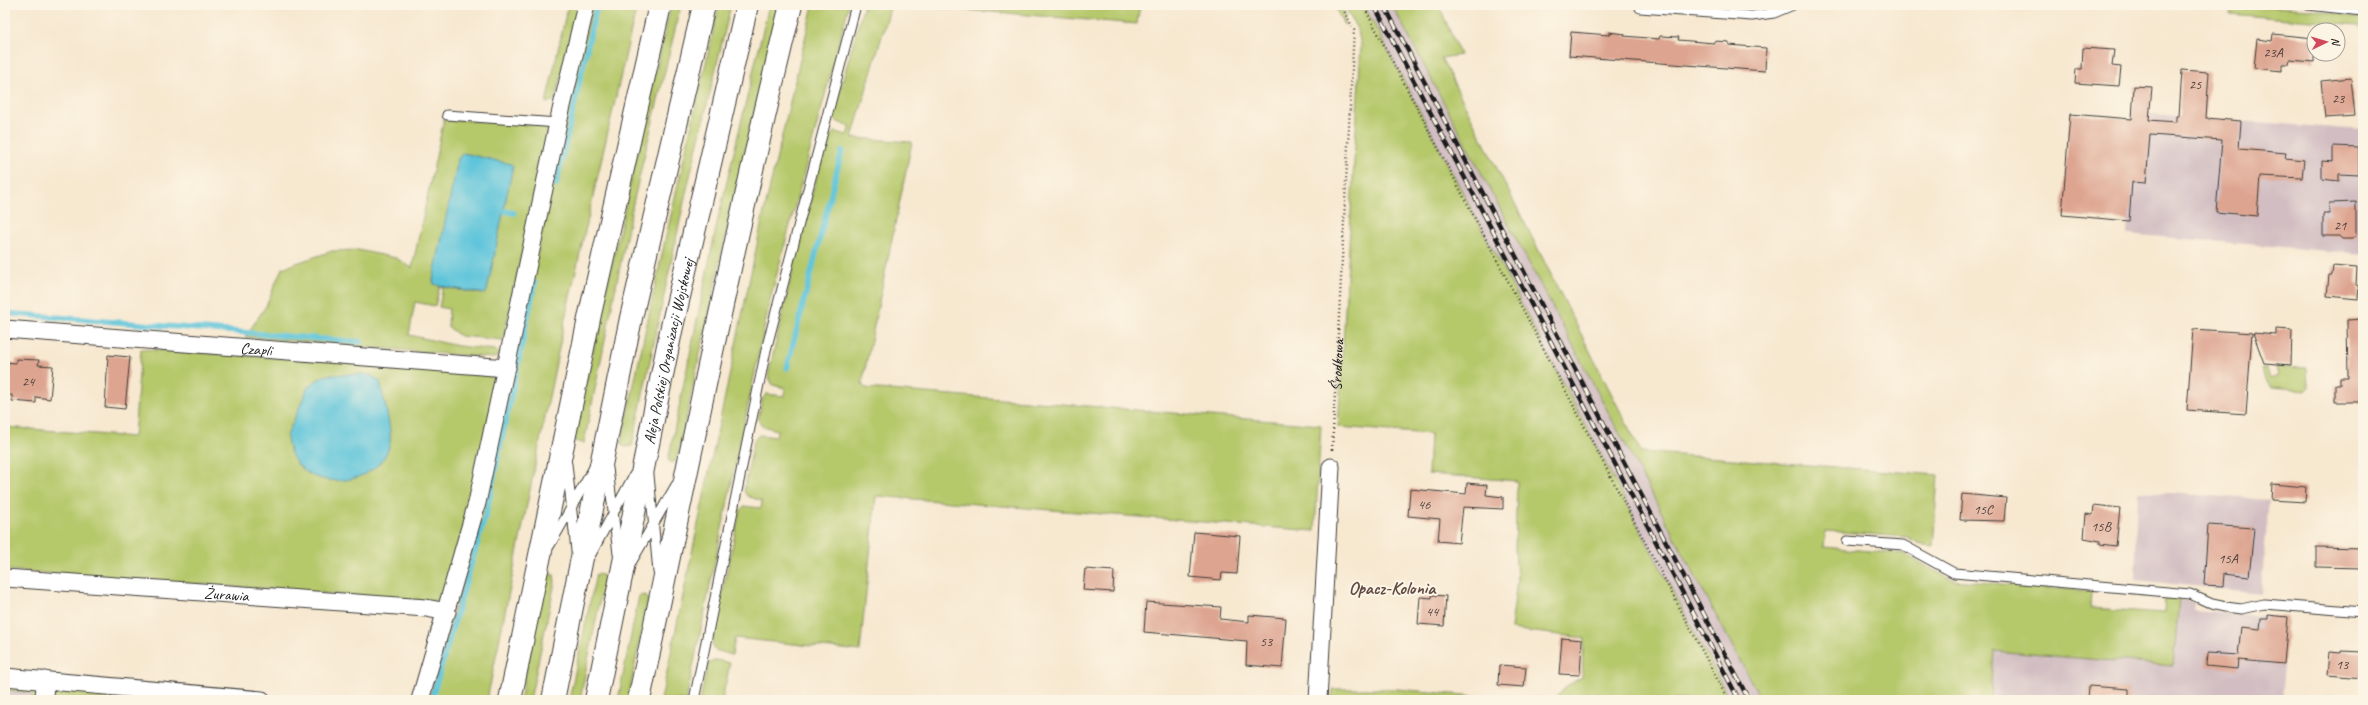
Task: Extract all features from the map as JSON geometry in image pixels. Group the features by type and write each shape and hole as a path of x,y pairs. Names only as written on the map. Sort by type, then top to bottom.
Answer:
{"highway":[{"path":"510,700 564,439 660,5"},
{"path":"553,700 633,310 704,5"},
{"name":"Aleja Polskiej Organizacji Wojskowej","path":"596,700 671,331 747,5"},
{"path":"639,700 761,128 791,5"}],"street":[{"path":"420,700 447,612 477,503 558,123 586,5"},
{"name":"Czapli","path":"5,329 507,368"},
{"path":"1318,700 1331,467"},
{"name":"Żurawia","path":"5,578 426,608 447,612"},
{"path":"5,677 262,700"},
{"path":"44,700 45,680"}],"lane":[{"path":"694,700 766,350 856,5"},
{"path":"1640,8 1752,16 1774,13 1793,5"},
{"path":"2308,5 2363,11"},
{"path":"447,115 558,123"},
{"path":"564,439 578,578"},
{"path":"537,568 605,447"},
{"path":"605,447 621,579"},
{"path":"578,578 647,450"},
{"path":"647,450 660,599"},
{"path":"621,579 688,466"},
{"path":"1847,541 1904,545 1954,573 2190,594 2212,604 2226,607 2241,608 2264,604 2363,612"}],"path":[{"name":"Środkowa","path":"1331,467 1354,30 1341,5"},
{"path":"1363,5 1728,700"}],"shaded area":[{"path":"1364,5 1392,5 1761,700 1730,700"},
{"path":"2137,113 2363,130 2363,254 2127,234 2128,220 2062,215 2070,114 2136,119"},
{"path":"2138,491 2269,500 2261,593 2135,580"},
{"path":"2179,599 2195,601 2194,610 2288,617 2281,700 1991,700 1994,651 2173,666"},
{"path":"5,690 32,693 32,700 5,700"}],"green space":[{"path":"568,5 579,5 555,100 546,103"},
{"path":"592,5 637,5 566,314 487,700 428,700 483,509 561,142"},
{"path":"671,5 681,5 633,203 584,443 574,441 602,308"},
{"path":"719,5 731,5 685,197 632,446 625,447 621,444 662,254"},
{"path":"769,5 779,5 732,206 677,460 672,463 668,460 718,219"},
{"path":"813,5 849,5 771,296 686,700 661,700 763,216"},
{"path":"864,5 891,5 852,138 912,142 862,384 865,388 1321,425 1315,531 876,496 860,651 735,638 732,655 715,650 712,643 740,510 744,506 761,508 762,501 747,496 744,491 754,440 759,435 776,437 777,430 763,426 758,420 762,400 766,394 784,396 785,388 773,385 768,376 798,248 827,138 835,132 847,135 850,127 836,121 833,114"},
{"path":"907,5 1140,5 1137,24"},
{"path":"1334,5 1340,5 1345,14 1344,25"},
{"path":"1344,5 1364,5 1730,700 1554,700 1565,687 1582,677 1584,638 1511,629 1517,580 1515,548 1517,481 1428,474 1430,434 1338,427 1361,46 1358,31"},
{"path":"1392,5 1439,5 1460,55 1441,58 1641,452 1938,475 1933,547 1924,546 1907,537 1826,531 1824,547 1904,554 1952,580 2091,591 2090,608 2164,613 2165,598 2179,599 2173,666 1994,651 1991,700 1761,700"},
{"path":"2241,5 2311,9 2356,17 2363,20 2363,30 2358,25 2346,24 2346,22 2323,22 2229,14 2236,7"},
{"path":"444,119 541,125 548,131 503,340 460,336 448,327 449,309 439,307 443,287 482,294 434,284 440,286 435,306 415,302 409,335 458,346 495,350 501,355 494,358 245,337 266,306 282,268 332,251 358,250 396,258 412,268"},
{"path":"141,349 488,372 496,383 473,495 443,596 438,600 429,601 5,570 5,427 134,437"},
{"path":"2276,367 2307,368 2308,388 2306,390 2272,387 2265,381 2262,368 2267,368 2270,379 2278,376"},
{"path":"596,574 603,575 604,580 580,700 569,700"},
{"path":"546,575 554,575 555,582 530,700 520,700"},
{"path":"645,595 648,599 628,700 618,700 639,596"},
{"path":"716,660 730,663 722,700 700,700 708,664"},
{"path":"5,682 26,684 36,693 36,700 32,700 32,693 5,690"},
{"path":"55,688 131,693 133,700 104,698 103,700 51,700 52,693"},
{"path":"1333,689 1397,689 1518,700 1332,700"}],"water":[{"path":"463,153 511,164 513,166 487,291 485,294 440,286 434,284 433,280 458,159"},
{"path":"368,374 380,381 389,425 389,447 380,462 367,473 351,479 334,480 317,477 302,469 292,455 287,436 308,387 327,375"}],"building":[{"path":"1571,32 1609,35 1609,32 1625,34 1624,36 1659,39 1660,36 1679,37 1678,40 1714,43 1714,41 1729,42 1729,45 1766,48 1765,71 1569,56"},
{"path":"2273,34 2306,37 2306,61 2290,60 2289,64 2282,64 2282,71 2254,68 2257,39 2272,41"},
{"path":"2083,48 2114,50 2112,66 2121,67 2119,86 2075,83 2076,69 2082,69"},
{"path":"2182,70 2209,72 2206,118 2241,121 2239,149 2286,153 2285,158 2304,160 2302,178 2260,176 2257,216 2216,212 2222,140 2150,135 2146,183 2132,182 2129,221 2062,215 2070,114 2132,119 2134,86 2152,87 2149,120 2176,122 2176,116 2179,116"},
{"path":"2351,78 2355,116 2325,118 2321,81"},
{"path":"2333,146 2359,147 2359,175 2339,174 2339,181 2322,179 2322,161 2333,162"},
{"path":"2356,202 2356,235 2352,239 2342,239 2339,236 2323,236 2323,214 2330,214 2329,203"},
{"path":"2333,266 2357,268 2356,285 2359,286 2358,299 2327,296 2329,275 2332,275"},
{"path":"2363,319 2363,402 2335,402 2335,385 2340,385 2340,378 2348,378 2347,320"},
{"path":"2193,329 2252,333 2246,414 2187,410"},
{"path":"2276,329 2292,330 2291,365 2264,363 2253,333 2276,335"},
{"path":"108,355 130,357 125,409 105,407"},
{"path":"16,359 39,360 38,365 53,366 50,399 36,397 36,403 12,401 12,395 5,395 5,362 16,363"},
{"path":"1467,483 1487,485 1486,495 1503,497 1503,509 1463,507 1459,543 1438,541 1440,519 1408,516 1410,489 1466,494"},
{"path":"2272,484 2306,487 2305,502 2271,500"},
{"path":"1962,494 2006,498 2004,521 1960,520"},
{"path":"2094,505 2120,508 2116,546 2100,544 2100,541 2084,538 2086,514 2093,515"},
{"path":"2208,525 2254,528 2249,577 2224,574 2223,586 2204,585"},
{"path":"1194,532 1240,536 1237,574 1222,573 1221,580 1190,577"},
{"path":"2316,547 2363,548 2363,568 2316,567"},
{"path":"1085,569 1114,571 1113,592 1083,590"},
{"path":"1432,595 1446,596 1444,626 1418,624 1420,597 1432,598"},
{"path":"1146,602 1221,607 1220,619 1249,622 1249,615 1286,618 1282,668 1246,665 1247,641 1144,632"},
{"path":"2268,615 2288,617 2284,664 2238,660 2237,669 2206,666 2207,653 2238,655 2241,627 2260,629 2261,619 2268,619"},
{"path":"1562,638 1582,640 1580,675 1559,674"},
{"path":"2341,651 2363,652 2363,678 2327,675 2329,652 2341,653"},
{"path":"1499,665 1526,667 1524,687 1498,685"},
{"path":"2089,686 2129,689 2129,700 2088,700"}],"waterway":[{"path":"556,185 597,5"},
{"path":"787,368 842,151"},
{"path":"505,211 514,213"},
{"path":"432,698 486,514 535,283"},
{"path":"5,313 361,342"}],"railway":[{"path":"1374,5 1739,700"},
{"path":"1384,5 1749,700"}],"district":[{"name":"Opacz-Kolonia","path":"1392,588"}]}
